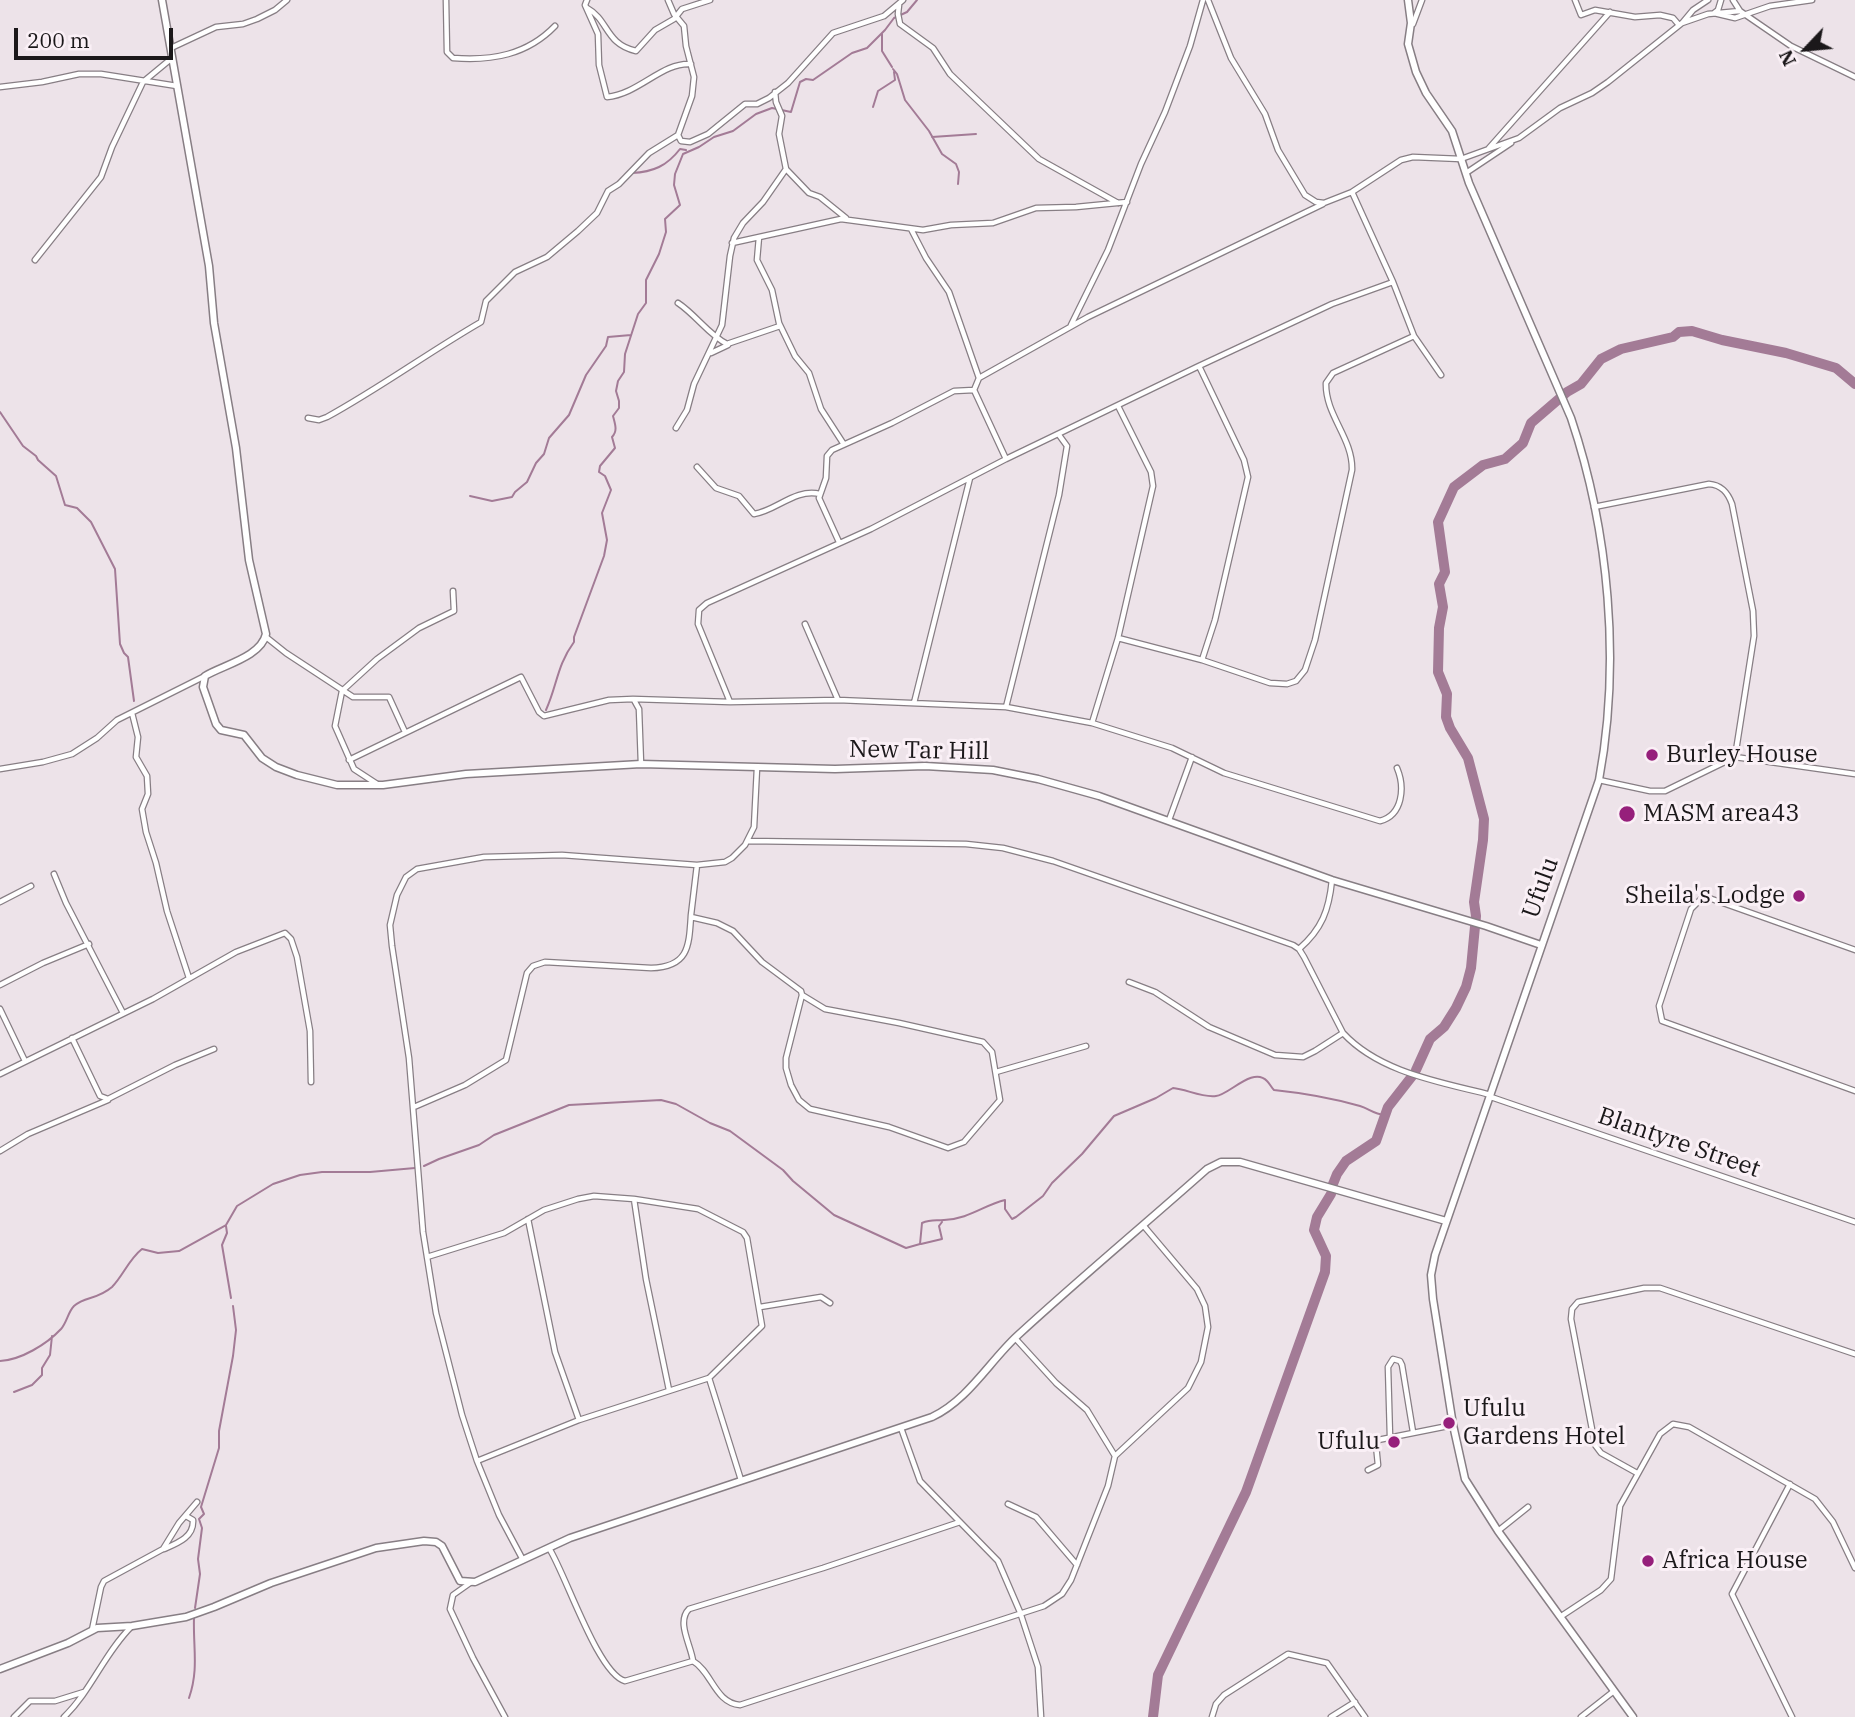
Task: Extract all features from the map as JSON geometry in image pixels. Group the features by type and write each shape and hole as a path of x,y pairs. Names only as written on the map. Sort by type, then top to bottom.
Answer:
{"street":[{"path":"162,0 209,266 212,306 236,448 249,560 266,637 286,653 335,683 342,691 358,698 389,697 405,732"},
{"path":"171,48 216,27 243,24 257,19 287,0"},
{"path":"446,0 447,52 453,58 485,59 513,53 535,44 555,26"},
{"path":"587,0 587,8 598,34 599,65 607,97 649,82 659,72 691,64"},
{"path":"308,418 319,420 335,413 484,320 486,301 515,272 547,257 597,213 608,191 619,184 649,153 678,135 692,96 694,77 684,26 668,0"},
{"path":"587,8 601,20 611,38 631,50 639,49 659,27 676,17 685,7 710,0"},
{"path":"1070,326 1108,250 1141,164 1166,112 1206,0"},
{"path":"1206,0 1231,58 1265,114 1278,150 1306,195 1316,202 1324,203"},
{"name":"Ufulu","path":"1408,0 1411,28 1408,44 1416,72 1426,93 1452,131 1465,173 1571,418 1586,466 1594,508 1606,577 1609,619 1605,740 1599,779 1435,1255 1431,1275 1436,1321 1465,1479 1498,1531 1633,1717"},
{"path":"1411,28 1422,0"},
{"path":"1575,0 1581,15 1595,10 1635,17 1660,15 1674,18 1681,24"},
{"path":"1465,173 1560,108 1608,82 1708,0"},
{"path":"1714,13 1720,7 1721,0"},
{"path":"1733,0 1740,11 1791,46 1855,77"},
{"path":"1714,13 1730,18 1747,16 1770,6 1812,0"},
{"path":"901,3 898,15 901,24 933,48 950,74 1039,159 1119,203"},
{"path":"678,135 681,141 696,141 713,131 745,104 757,104 788,83 833,33 854,24 876,20 901,3"},
{"path":"1681,24 1714,13 1740,11"},
{"path":"1488,149 1610,12"},
{"path":"35,260 101,177 143,82 172,57"},
{"path":"0,87 79,74 100,74 177,86"},
{"path":"775,92 777,108 782,116 779,134 786,169 809,193 820,197 847,218"},
{"path":"1006,459 974,390 979,378 1070,326 1352,192 1401,160 1413,157 1461,159 1524,135"},
{"path":"676,428 687,410 694,384 718,338 726,307 732,243 743,223 763,202 786,169"},
{"path":"1352,192 1393,282 1414,337 1441,375"},
{"path":"732,243 847,218 923,230 951,225 993,223 1036,208 1127,202"},
{"path":"911,229 949,292 979,378"},
{"path":"759,237 757,260 772,290 780,326 795,356 809,373 821,409 843,443"},
{"path":"730,702 698,624 699,610 707,603 871,529 1006,459 1199,366 1332,304 1393,282"},
{"path":"678,303 718,338 732,344"},
{"path":"710,354 780,326"},
{"path":"1118,638 1202,660 1277,684 1296,681 1305,670 1318,629 1352,470 1351,454 1329,406 1326,383 1333,373 1414,337"},
{"path":"1199,366 1244,460 1248,477 1215,620 1202,660"},
{"path":"839,542 820,502 826,478 827,456 843,443 892,423 954,391 974,390"},
{"path":"1093,723 1118,638 1153,479 1118,406"},
{"path":"1006,707 1059,495 1067,446 1059,435"},
{"path":"698,467 716,488 739,496 754,514 791,498 812,492 820,494"},
{"path":"914,703 970,478"},
{"path":"1594,508 1709,484 1720,486 1727,494 1732,504 1747,577 1755,636 1735,757"},
{"path":"377,785 358,773 349,760 335,726 342,691 377,659 419,628 454,611 453,592"},
{"path":"805,624 838,701"},
{"path":"0,769 72,754 97,738 117,720 256,649 266,637"},
{"name":"New Tar Hill","path":"205,676 203,687 216,724 221,730 244,735 262,758 276,767 337,786 377,785 466,774 641,764 835,769 925,766 993,770 1077,789 1332,880 1541,945"},
{"path":"349,760 521,677 539,712 544,716 608,700 633,699 838,701 1006,707 1093,723 1171,748 1224,773 1380,821 1392,815 1400,802 1402,784 1397,768"},
{"path":"633,699 639,709 641,764"},
{"path":"132,713 138,737 136,757 147,776 148,794 142,809 146,832 167,911 189,978"},
{"path":"1168,820 1192,757"},
{"path":"1599,779 1650,791 1665,791 1735,757 1855,775"},
{"path":"523,1560 499,1516 462,1415 442,1336 427,1257 419,1194 414,1107 390,925 397,895 411,872 427,866 516,855 562,855 697,865 729,860 748,841 755,819 757,768"},
{"path":"748,841 966,844 1003,848 1054,861 1299,948 1343,1033 1303,1057 1275,1055 1209,1027 1154,992 1129,982"},
{"path":"414,1107 465,1085 506,1060 526,976 531,967 545,962 665,968 678,961 690,942 697,865"},
{"path":"54,874 66,903 123,1013"},
{"path":"1299,948 1321,925 1332,880"},
{"path":"0,902 31,886"},
{"path":"1855,950 1709,898 1701,899 1691,909 1659,1012 1662,1021 1855,1091"},
{"path":"691,916 733,931 762,962 801,991 802,995 825,1009 983,1042 990,1048 1000,1100 964,1142 948,1148 898,1130 810,1109 797,1097 786,1068 786,1058 802,995"},
{"path":"0,1074 123,1013 236,952 285,933 291,939 297,957 310,1031 311,1082"},
{"path":"0,985 43,962 89,944"},
{"path":"0,1009 25,1061"},
{"name":"Blantyre Street","path":"1343,1033 1378,1059 1416,1076 1491,1096 1855,1222"},
{"path":"72,1038 100,1096 108,1099"},
{"path":"996,1072 1086,1046"},
{"path":"0,1151 29,1134 214,1049"},
{"path":"505,1717 472,1658 450,1609 453,1595 470,1583 570,1538 901,1428 948,1408 1015,1338 1211,1166 1227,1161 1240,1163 1446,1221"},
{"path":"427,1257 504,1233 528,1219 578,1199 594,1196 698,1209 743,1232 747,1238 760,1307 761,1328 709,1378 579,1420 477,1461"},
{"path":"634,1199 646,1279 669,1390"},
{"path":"528,1219 555,1352 579,1420"},
{"path":"960,1522 689,1609 683,1621 693,1661 705,1670 725,1699 740,1705 1054,1601 1068,1587 1108,1486 1115,1456 1188,1388 1202,1362 1208,1327 1205,1306 1197,1289 1143,1225"},
{"path":"1637,1472 1601,1453 1595,1445 1572,1319 1573,1308 1578,1302 1644,1288 1660,1288 1855,1354"},
{"path":"760,1307 821,1297 830,1303"},
{"path":"1015,1338 1056,1383 1087,1410 1115,1456"},
{"path":"1390,1437 1388,1367 1393,1359 1400,1361 1402,1365 1413,1432"},
{"path":"709,1378 741,1480"},
{"path":"1559,1617 1605,1586 1611,1579 1619,1510 1637,1472 1662,1431 1672,1424 1680,1424 1790,1484 1822,1505 1855,1568"},
{"path":"1368,1471 1378,1465 1376,1441 1453,1425"},
{"path":"901,1428 919,1481 998,1561 1020,1612 1038,1667 1041,1717"},
{"path":"1790,1484 1732,1594 1792,1717"},
{"path":"163,1549 197,1502"},
{"path":"1008,1504 1035,1517 1077,1565"},
{"path":"1498,1531 1528,1507"},
{"path":"92,1630 104,1581 182,1540 192,1530 193,1520 190,1516 185,1516"},
{"path":"0,1669 68,1643 92,1630 193,1615 271,1583 384,1546 436,1542 442,1546 460,1581 470,1583"},
{"path":"548,1548 566,1579 583,1623 613,1675 625,1681 693,1661"},
{"path":"64,1717 85,1692 117,1641 132,1626"},
{"path":"1212,1717 1216,1704 1224,1695 1288,1654 1327,1662 1365,1717"},
{"path":"1581,1717 1614,1691"},
{"path":"14,1717 30,1701 60,1700 85,1692"},
{"path":"1331,1717 1355,1702"}],"waterway":[{"path":"546,710 564,659 574,642 604,556 607,540 602,513 611,490 605,476 599,472 600,466 615,448 612,437 615,430 613,416 619,408 616,391 624,372 625,354 638,314 646,303 646,280 666,232 665,219 680,205 674,185 675,174 683,154 714,137 733,131 756,114 772,108 791,112 800,82 813,80 852,53 867,48 894,18 907,12 917,0"},
{"path":"882,34 882,51 892,67"},
{"path":"893,69 905,100 929,131 942,154 956,164 959,172 958,184"},
{"path":"873,107 878,91 895,80 894,72"},
{"path":"932,137 976,134"},
{"path":"632,173 659,167 680,149 686,150"},
{"path":"1416,1070 1430,1039 1444,1027 1466,987 1471,968 1476,916 1474,902 1483,840 1484,819 1468,758 1446,717 1447,694 1438,672 1439,628 1443,607 1439,584 1445,572 1438,522 1454,487 1483,465 1505,459 1523,443 1531,423 1567,392 1581,384 1601,359 1621,349 1673,337 1679,332 1692,331 1786,353 1836,368 1855,384"},
{"path":"470,496 492,501 512,497 527,482 536,463 544,454 549,438 569,415 586,375 606,346 608,337 631,335"},
{"path":"0,412 23,446 56,476 65,505 77,508 91,522 115,569 120,644 128,657 134,701"},
{"path":"1333,1184 1346,1161 1376,1141 1388,1107 1413,1075"},
{"path":"424,1166 569,1105 661,1100 676,1104 730,1131 783,1170 834,1215 906,1248 920,1244 922,1223 925,1222 961,1217 1005,1200 1005,1209 1012,1219 1016,1217 1043,1196 1114,1116 1173,1088 1216,1096 1248,1079 1261,1077 1274,1090 1339,1101 1385,1115"},
{"path":"0,1361 25,1354 49,1340 61,1329 74,1306 112,1287 142,1249 158,1253 179,1251 226,1225 237,1206 273,1184 300,1175 322,1172 415,1168"},
{"path":"1153,1717 1158,1675 1246,1492 1325,1272 1326,1256 1314,1230 1317,1217 1331,1194"},
{"path":"921,1244 942,1239 939,1226 942,1222"},
{"path":"226,1226 227,1233 222,1245 231,1298"},
{"path":"195,1608 200,1574 198,1559 202,1528 199,1519 204,1514 201,1507 219,1448 219,1431 236,1330 233,1306"},
{"path":"14,1392 32,1385 42,1375 42,1368 50,1355 52,1336"},
{"path":"189,1698 195,1668 194,1618"}],"place":[{"name":"Burley House","path":"1652,755"},
{"name":"MASM area43","path":"1627,814"},
{"name":"Sheila's Lodge","path":"1799,896"},
{"name":"Ufulu Gardens Hotel","path":"1449,1423"},
{"name":"Ufulu","path":"1394,1442"},
{"name":"Africa House","path":"1648,1561"}]}
